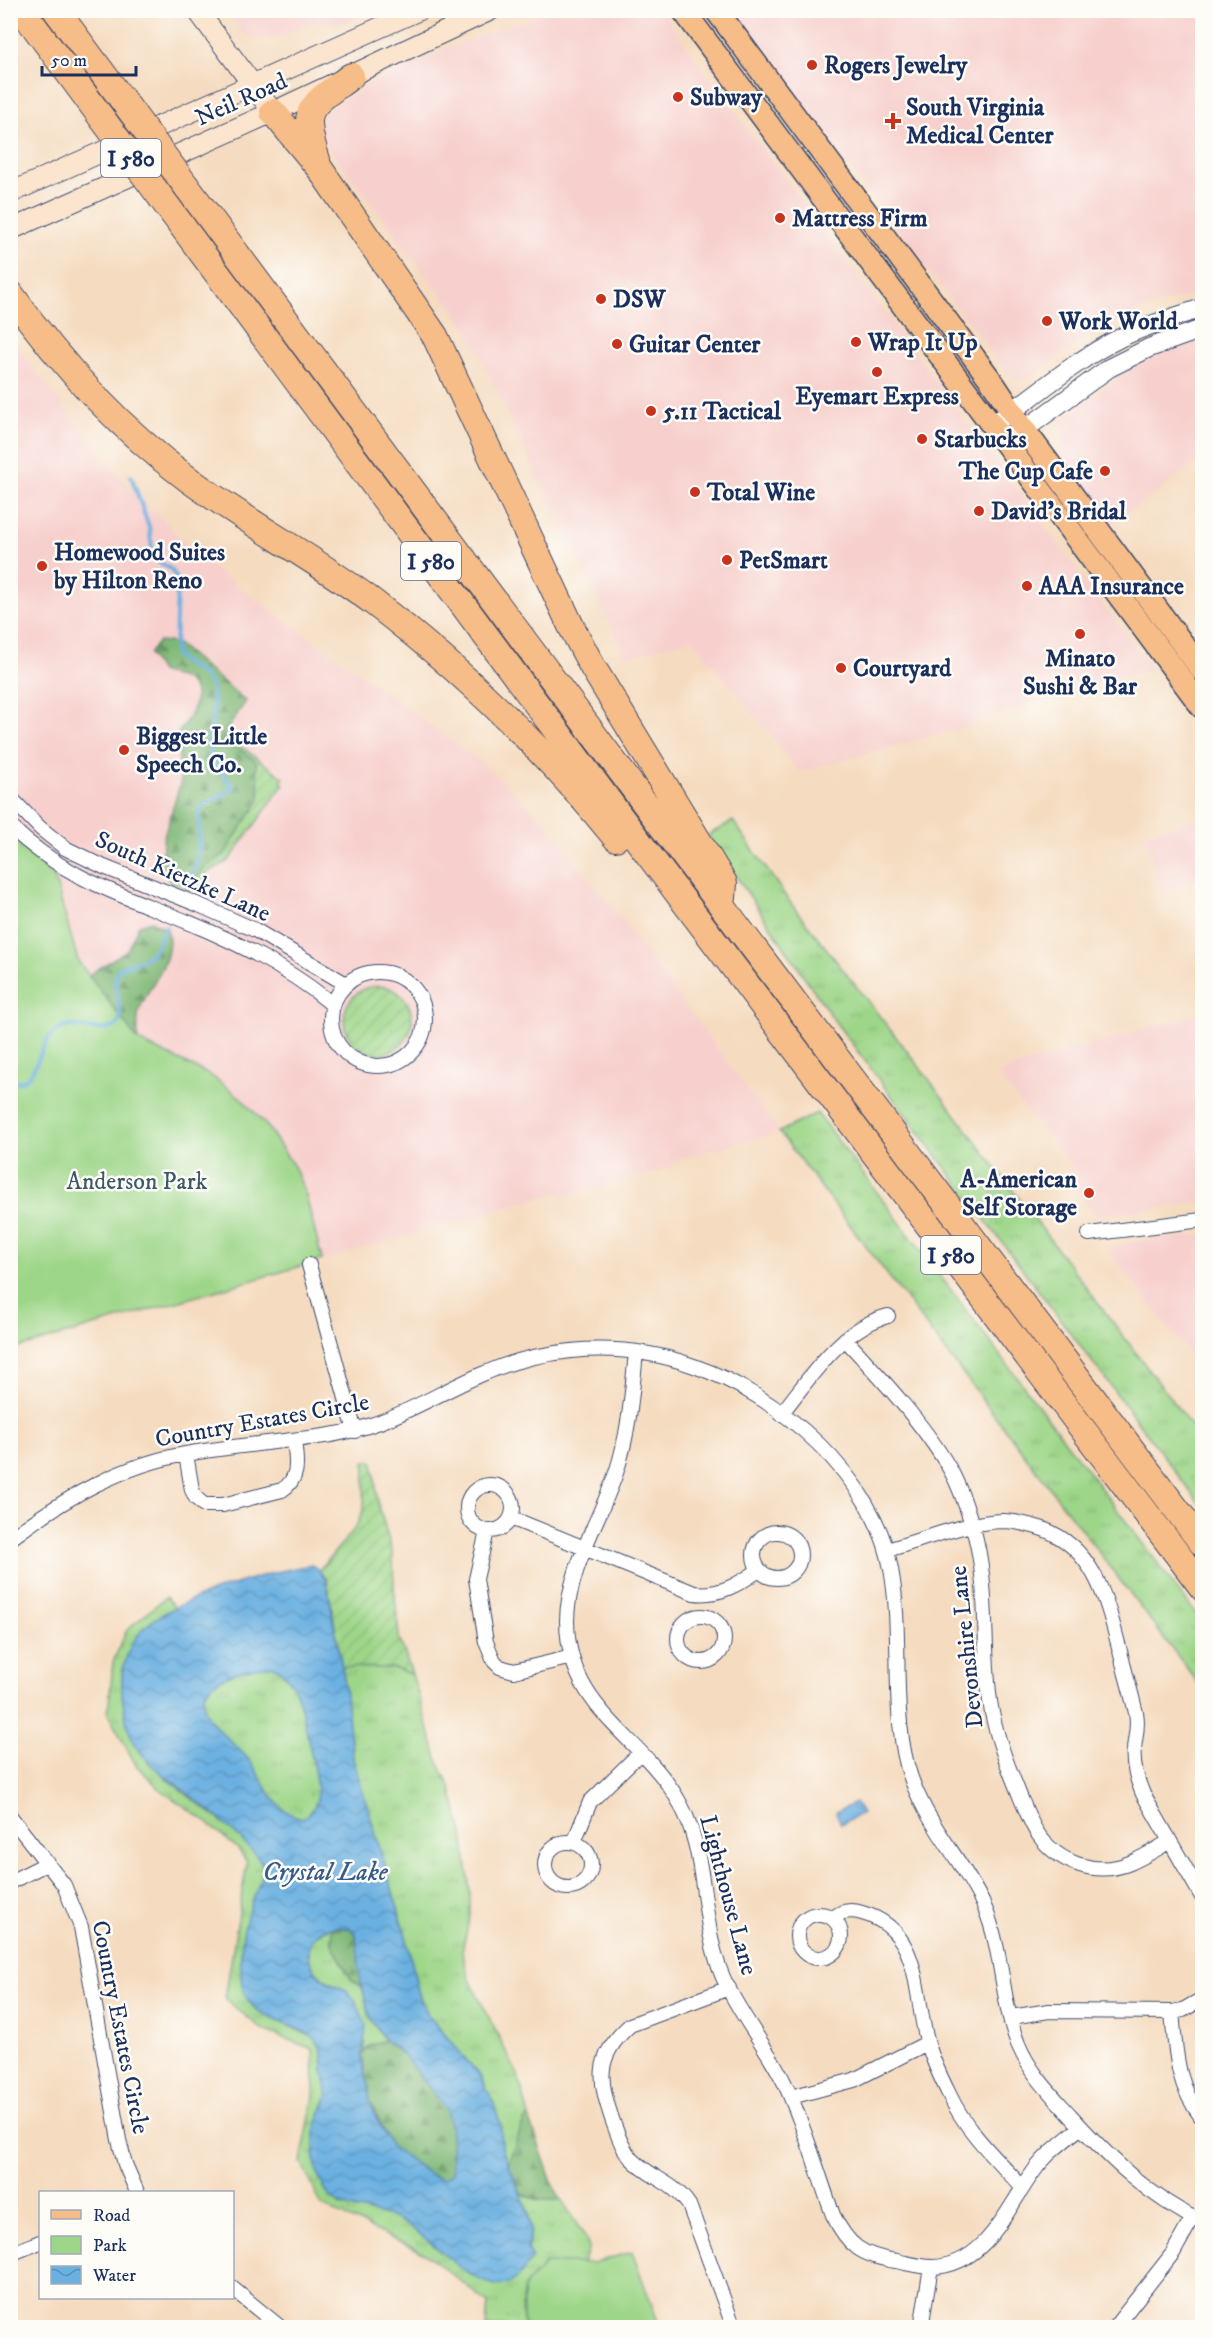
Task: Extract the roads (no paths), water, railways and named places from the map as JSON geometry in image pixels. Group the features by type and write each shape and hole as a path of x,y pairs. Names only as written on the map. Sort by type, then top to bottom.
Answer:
{"highway":[{"name":"I 580","path":"22,10 701,922 1203,1587"},
{"name":"I 580","path":"56,10 723,907 1203,1542"},
{"path":"320,169 308,132 309,115 320,100 351,76"},
{"path":"273,112 320,169 435,336 592,666 724,883 723,907"},
{"path":"12,297 91,393 157,455 188,479 370,600 489,698 537,746 655,886 701,922"}],"main road":[{"path":"197,10 273,112"},
{"name":"Neil Road","path":"10,194 418,10"},
{"name":"Neil Road","path":"10,230 273,112 491,10"},
{"path":"683,10 1008,432 1203,670"},
{"path":"716,10 1013,411 1008,432 1203,706"}],"street":[{"path":"1013,411 1118,339 1151,324 1203,308"},
{"path":"1008,432 1109,368 1149,348 1203,329"},
{"name":"South Kietzke Lane","path":"10,797 40,828 65,848 104,867 255,930 346,984"},
{"name":"South Kietzke Lane","path":"10,826 38,851 74,874 244,947 307,984 333,1005"},
{"path":"386,972 408,982 417,993 424,1008 423,1033 417,1045 406,1056 395,1062 379,1066 362,1063 344,1051 333,1034 330,1020 333,1005 335,998 346,984 366,973 386,972"},
{"path":"1089,1234 1203,1220"},
{"path":"309,1265 355,1431"},
{"path":"781,1414 825,1359 845,1339 862,1326 888,1316"},
{"name":"Devonshire Lane","path":"845,1339 892,1391 949,1467 958,1486 980,1558 989,1686 995,1724 1008,1766 1037,1833 1060,1856 1086,1867 1100,1869 1129,1863 1170,1841"},
{"name":"Country Estates Circle","path":"10,1539 90,1487 134,1467 186,1454 355,1431 389,1418 488,1371 515,1362 572,1351 603,1349 636,1352 670,1358 726,1379 747,1390 804,1430 839,1464 867,1505 887,1550 894,1593 901,1720 908,1768 916,1791 937,1832 974,1887 983,1905 996,1942 1018,2043 1037,2077 1111,2159 1136,2181 1198,2219"},
{"name":"Lighthouse Lane","path":"636,1352 628,1424 622,1451 611,1487 574,1577 568,1600 567,1621 572,1658 593,1702 669,1786 687,1816 700,1861 715,1950 722,1973 791,2097 832,2215 841,2232 853,2246 866,2254 882,2259 931,2267 960,2261 983,2245 1048,2154 1081,2127"},
{"path":"186,1454 190,1482 196,1498 204,1505 223,1505 282,1490 290,1485 296,1470 294,1440"},
{"path":"482,1486 500,1487 512,1500 511,1518 498,1530 487,1531 473,1524 466,1507 474,1491 482,1486"},
{"path":"511,1518 681,1588 704,1594 728,1589 759,1570"},
{"path":"887,1550 972,1526 1005,1521 1034,1526 1066,1542 1091,1567 1107,1598 1136,1715 1137,1735 1134,1750 1137,1780 1203,1897"},
{"path":"487,1531 476,1579 486,1642 494,1661 500,1667 514,1671 572,1658"},
{"path":"703,1616 704,1594"},
{"path":"574,1842 590,1802 639,1753"},
{"name":"Country Estates Circle","path":"10,1816 64,1885 81,1927 119,2140 125,2164 136,2191"},
{"path":"10,1882 48,1863"},
{"path":"833,1919 842,1912 856,1911 870,1915 883,1922 903,1941 914,1972 927,2043 950,2096 964,2121 982,2144 1023,2188"},
{"path":"729,1988 630,2025 611,2046 605,2060 602,2083 603,2095 625,2150 640,2167 676,2189 689,2205 734,2328"},
{"path":"1011,2017 1049,2011 1172,2012 1183,2010 1203,1999"},
{"path":"1172,2012 1179,2076 1192,2105 1203,2118"},
{"path":"791,2097 854,2080 927,2043"},
{"path":"1114,2328 1198,2219"},
{"path":"10,2254 39,2242"},
{"path":"921,2328 931,2267"},
{"path":"234,2290 281,2328"}],"water":[{"name":"Crystal Lake","path":"312,1565 326,1580 344,1678 353,1759 405,1932 419,1995 428,2015 481,2077 494,2104 501,2126 502,2148 528,2213 531,2230 527,2250 532,2258 521,2273 506,2284 494,2285 481,2280 468,2273 408,2226 388,2216 344,2206 329,2195 323,2187 316,2168 314,2147 316,2126 327,2096 321,2049 314,2038 267,2017 256,2009 247,1999 242,1985 243,1933 264,1865 221,1820 147,1760 135,1744 128,1729 122,1692 123,1672 132,1645 143,1629 156,1618 198,1597","holes":["274,1666 286,1676 295,1690 313,1763 317,1800 310,1812 303,1818 293,1815 277,1803 249,1760 209,1718 203,1700 207,1691 226,1677 252,1669","336,1927 350,1928 356,1934 360,1979 371,2020 385,2040 403,2055 445,2107 451,2128 452,2173 444,2179 431,2175 391,2146 375,2115 369,2099 369,2086 362,2055 366,2026 356,2001 346,1990 327,1982 314,1970 308,1954 312,1940 322,1930"]},
{"path":"855,1803 862,1813 841,1824 836,1812"}],"waterway":[{"path":"131,476 149,527 156,560 172,570 177,580 175,654 203,675 210,684 213,710 209,748 216,764 233,787 226,794 207,803 199,810 199,850 196,865 187,885"},
{"path":"10,1080 19,1082 26,1079 36,1065 48,1039 61,1028 76,1026 108,1029 116,1026 120,1015 115,982 118,971 150,955 166,926"}],"place":[{"name":"Rogers Jewelry","path":"812,65"},
{"name":"Subway","path":"678,97"},
{"name":"South Virginia Medical Center","path":"893,121"},
{"name":"Mattress Firm","path":"780,218"},
{"name":"DSW","path":"601,299"},
{"name":"Work World","path":"1047,321"},
{"name":"Wrap It Up","path":"856,342"},
{"name":"Guitar Center","path":"617,344"},
{"name":"Eyemart Express","path":"877,372"},
{"name":"5.11 Tactical","path":"651,411"},
{"name":"Starbucks","path":"922,439"},
{"name":"The Cup Cafe","path":"1105,471"},
{"name":"Total Wine","path":"695,492"},
{"name":"David's Bridal","path":"979,511"},
{"name":"PetSmart","path":"727,560"},
{"name":"Homewood Suites by Hilton Reno","path":"42,566"},
{"name":"AAA Insurance","path":"1027,586"},
{"name":"Minato Sushi & Bar","path":"1080,634"},
{"name":"Courtyard","path":"841,668"},
{"name":"Biggest Little Speech Co.","path":"124,750"},
{"name":"A-American Self Storage","path":"1089,1193"}],"park label":[{"name":"Anderson Park","path":"137,1181"}]}
